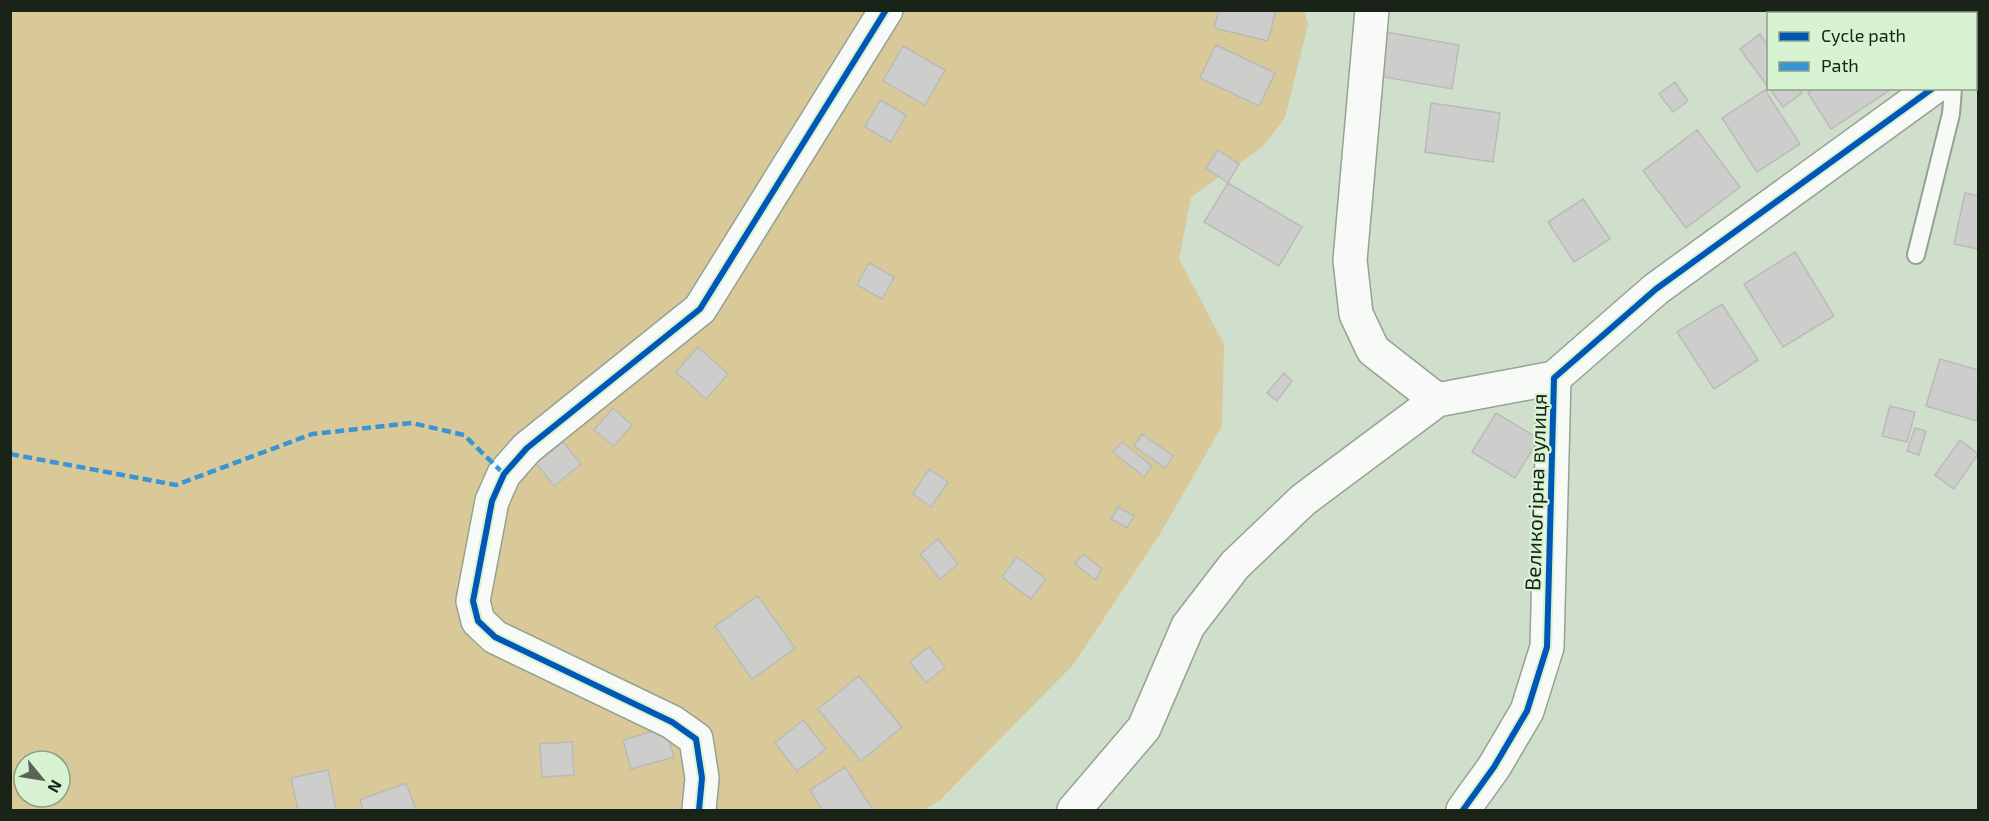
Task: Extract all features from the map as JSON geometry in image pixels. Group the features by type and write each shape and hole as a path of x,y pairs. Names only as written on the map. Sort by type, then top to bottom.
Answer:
{"street":[{"path":"699,810 702,778 696,739 672,722 495,637 478,621 473,601 492,501 504,474 527,448 700,309 886,10"},
{"path":"1372,10 1350,260 1356,314 1373,350 1437,400"},
{"name":"Великогірна вулиця","path":"1464,810 1494,767 1527,711 1547,647 1554,378 1656,289 1930,90"},
{"path":"1074,810 1144,728 1188,626 1235,565 1303,500 1437,400 1554,378"}],"lane":[{"path":"1916,255 1951,114 1953,90"}],"shaded area":[{"path":"1304,10 1308,24 1285,118 1262,147 1191,197 1179,259 1224,344 1222,426 1160,534 1073,665 940,800 924,810 11,810 10,11"}],"building":[{"path":"1219,10 1276,10 1268,41 1214,28"},
{"path":"1386,32 1459,45 1452,89 1378,76"},
{"path":"1760,34 1767,44 1767,86 1740,49"},
{"path":"1216,45 1275,73 1259,106 1200,78"},
{"path":"903,46 945,70 925,105 883,81"},
{"path":"1675,82 1688,101 1673,112 1659,94"},
{"path":"1765,90 1800,144 1757,172 1722,118"},
{"path":"1770,90 1800,90 1802,93 1783,107"},
{"path":"1812,90 1890,90 1831,129 1808,93"},
{"path":"880,100 906,115 891,142 865,127"},
{"path":"1431,103 1500,113 1493,162 1425,152"},
{"path":"1697,130 1740,187 1686,228 1643,171"},
{"path":"1218,150 1239,164 1228,183 1206,168"},
{"path":"1228,183 1302,227 1279,266 1204,222"},
{"path":"1965,193 1978,196 1978,249 1954,244"},
{"path":"1583,199 1610,239 1574,262 1548,222"},
{"path":"1795,252 1834,316 1783,347 1744,284"},
{"path":"869,263 894,277 882,299 857,285"},
{"path":"1722,304 1758,360 1714,389 1677,332"},
{"path":"698,347 728,374 706,399 676,372"},
{"path":"1940,359 1978,370 1977,421 1926,406"},
{"path":"1284,373 1292,381 1277,401 1267,393"},
{"path":"1890,406 1915,412 1907,442 1882,436"},
{"path":"613,408 632,425 614,446 594,430"},
{"path":"1496,413 1539,439 1515,478 1472,452"},
{"path":"1915,428 1926,431 1919,455 1907,451"},
{"path":"1142,434 1173,456 1165,468 1134,446"},
{"path":"1960,440 1978,454 1954,489 1935,475"},
{"path":"563,442 581,464 554,486 536,463"},
{"path":"1122,442 1152,466 1144,477 1113,452"},
{"path":"929,469 948,482 931,507 913,494"},
{"path":"1118,507 1134,516 1127,528 1111,519"},
{"path":"938,539 958,564 940,579 920,554"},
{"path":"1083,554 1102,569 1095,580 1075,564"},
{"path":"1017,557 1046,579 1031,599 1002,577"},
{"path":"758,596 795,648 752,679 715,626"},
{"path":"929,647 945,667 926,683 910,662"},
{"path":"859,676 902,727 861,761 818,709"},
{"path":"803,720 826,749 797,771 775,743"},
{"path":"665,728 674,757 631,769 623,740"},
{"path":"572,742 574,775 542,777 540,744"},
{"path":"845,767 873,810 822,810 810,790"},
{"path":"328,770 336,810 298,810 291,778"},
{"path":"406,783 416,810 363,810 360,800"}],"marked path":[{"path":"10,454 176,485 312,434 412,423 464,435 504,474"}],"cycle path":[{"path":"699,810 702,778 696,739 672,722 495,637 478,621 473,601 492,501 504,474 527,448 700,309 886,10"},
{"path":"1463,810 1494,767 1527,711 1547,647 1554,378 1656,289 1930,90"}]}
